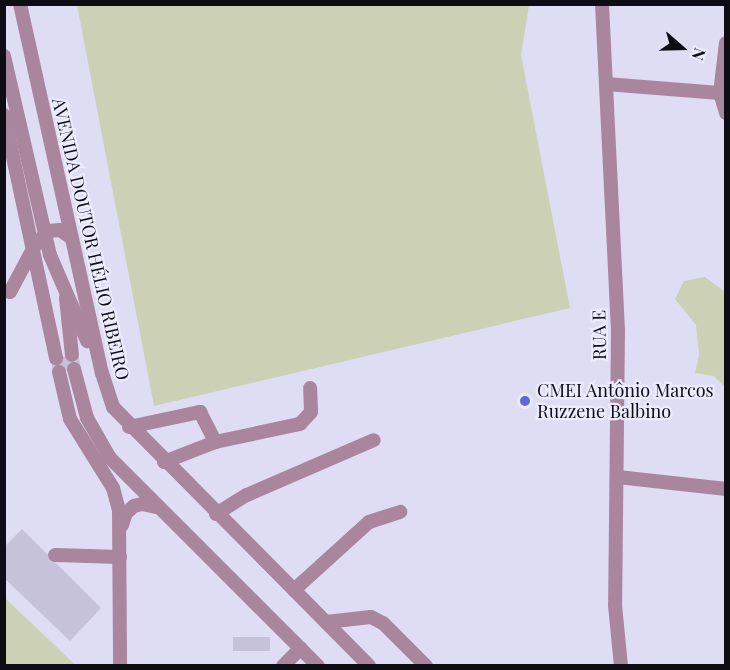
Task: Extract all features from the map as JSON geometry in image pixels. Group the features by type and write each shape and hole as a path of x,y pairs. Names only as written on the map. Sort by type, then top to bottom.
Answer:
{"street":[{"name":"AVENIDA DOUTOR HÉLIO RIBEIRO","path":"20,4 70,237 102,373 113,407 129,427 369,666"},
{"name":"RUA E","path":"602,4 618,329 615,605 621,666"},
{"path":"725,113 720,93 726,43"},
{"path":"4,56 45,234 65,301 73,362 87,418 97,439 158,508 318,666"},
{"path":"606,84 720,93"},
{"path":"4,115 44,289 62,396 76,434 113,488 119,511 120,666"},
{"path":"7,296 34,247 45,234 56,229 70,237"},
{"path":"65,301 77,267"},
{"path":"7,296 30,280 65,301 102,373"},
{"path":"164,462 215,442 300,424 311,412 310,388"},
{"path":"129,427 200,412 215,442"},
{"path":"216,514 247,495 374,440"},
{"path":"618,477 726,489"},
{"path":"119,540 130,509 142,504 158,508"},
{"path":"294,590 369,522 400,512"},
{"path":"55,555 120,557"},
{"path":"326,622 371,617 383,623 426,666"},
{"path":"283,666 301,648"}],"green space":[{"path":"77,5 529,5 521,55 570,308 154,406"},
{"path":"705,277 725,292 725,387 714,376 695,373 699,355 696,325 675,299 684,281"},
{"path":"5,598 66,656 75,665 5,665"}],"building":[{"path":"78,354 81,368 53,373 51,359"},
{"path":"22,529 101,608 70,641 4,578 4,547"},
{"path":"233,637 270,637 270,651 233,651"}],"place":[{"name":"CMEI Antônio Marcos Ruzzene Balbino","path":"525,401"}]}
